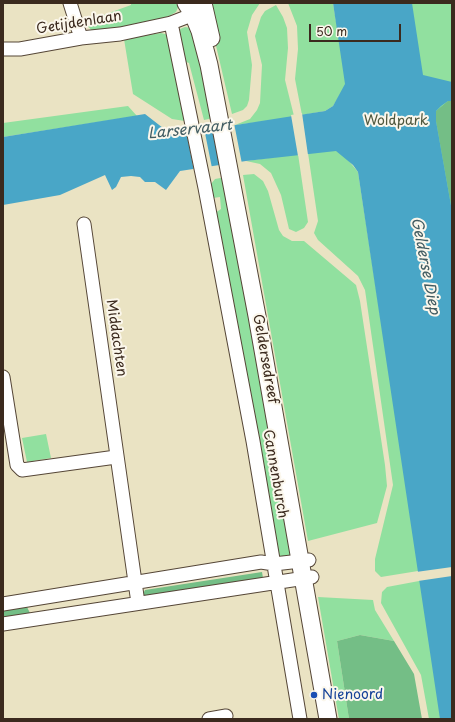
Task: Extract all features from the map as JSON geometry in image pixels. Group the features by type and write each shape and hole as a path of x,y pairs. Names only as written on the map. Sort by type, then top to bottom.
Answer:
{"main road":[{"name":"Geldersedreef","path":"197,8 221,107 237,183 305,560 328,719"},
{"name":"Geldersedreef","path":"308,578 337,719"}],"street":[{"path":"70,3 81,38"},
{"name":"Getijdenlaan","path":"3,49 20,49 81,38 120,34 171,23 197,8"},
{"name":"Cannenburch","path":"171,23 190,111 253,441 300,719"},
{"name":"Middachten","path":"84,224 138,603"},
{"path":"3,377 17,466 22,470 116,457"},
{"path":"3,604 261,562 274,564 305,560"},
{"path":"3,624 308,578"},
{"path":"34,599 36,620"},
{"path":"209,719 226,716"}],"green space":[{"path":"131,3 180,3 176,12 169,16 142,24 94,33 84,22 131,5"},
{"path":"206,3 260,3 252,15 247,32 252,65 249,100 247,106 243,110 232,114"},
{"name":"Woldpark","path":"288,3 333,3 337,28 334,3 452,3 452,520 360,165 342,147 267,121 235,125 250,119 260,103 262,65 255,36 261,17 265,11 276,5 287,28 288,48 285,80 294,116 326,114 346,95 340,95 333,106 325,111 302,115 295,79 298,49 297,26"},
{"path":"185,27 191,28 198,33 213,118 204,120 189,63 186,62 180,33 180,29"},
{"path":"161,33 169,35 185,121 172,119 133,94 124,39"},
{"path":"448,101 452,101 452,211 436,121 436,111"},
{"path":"128,106 137,116 3,137 3,123"},
{"path":"336,150 344,155 358,172 390,379 452,719 429,719 421,675 381,603 382,592 387,587 419,581 418,571 381,577 375,571 375,559 393,485 365,290 358,276 318,240 314,233 318,221 308,153"},
{"path":"298,154 308,222 304,228 296,232 289,229 281,195 271,173 260,164 246,161"},
{"path":"254,174 263,181 268,191 279,230 283,236 292,241 304,241 356,285 360,301 385,465 387,486 377,523 308,541 243,175"},
{"path":"226,177 298,555 279,558 215,213 221,209 220,197 213,198 211,184 215,179"},
{"path":"46,434 51,458 27,462 22,438"},
{"path":"262,572 262,580 147,598 143,594 145,590"},
{"path":"318,597 373,600 375,610 394,641 360,635 337,641 349,719 339,719"},
{"path":"27,607 30,613 28,616 3,619 3,611"},
{"path":"360,635 394,641 414,674 422,719 349,719 337,641"}],"water":[{"name":"Woldpark","path":"333,3 412,3 423,75 452,82 452,101 448,101 436,111 436,121 452,211 452,719 440,719 358,172 353,165 336,151 246,161 180,171 166,190 155,182 145,182 140,177 131,176 121,177 116,187 112,190 105,175 60,195 3,205 3,137 145,114 172,135 325,111 333,106 345,84"}],"pier":[{"path":"302,113 308,155 298,156 291,115"},
{"path":"234,123 242,164 223,166 227,124"},
{"path":"204,128 212,168 194,171 186,130"},
{"path":"452,567 452,576 418,581 416,572"}],"place":[{"name":"Nienoord","path":"314,695"}],"water label":[{"name":"Larservaart","path":"190,130"},
{"name":"Gelderse Diep","path":"425,266"}]}
